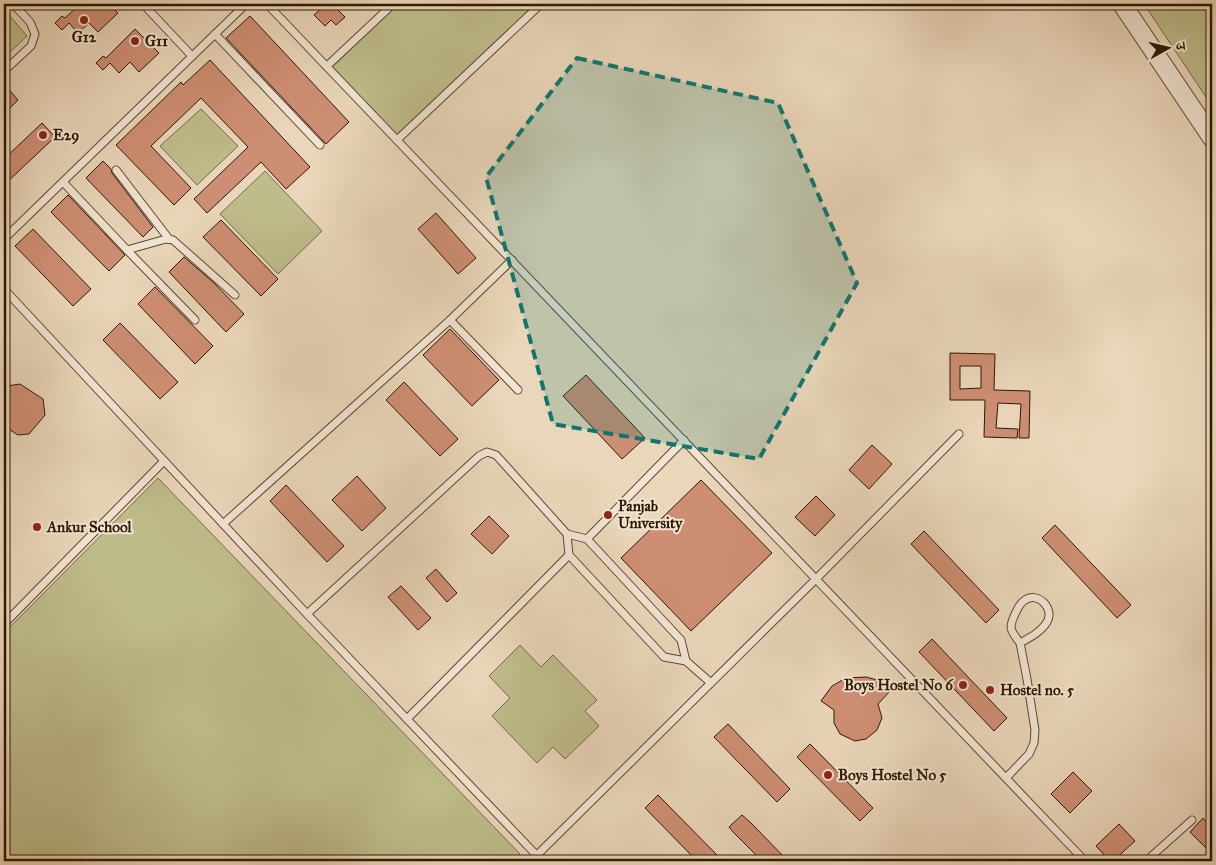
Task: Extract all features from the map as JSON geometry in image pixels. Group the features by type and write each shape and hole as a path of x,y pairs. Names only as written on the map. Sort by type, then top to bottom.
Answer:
{"street":[{"path":"1122,4 1212,138"}],"lane":[{"path":"4,71 31,46 35,34 30,22 13,4"},
{"path":"143,4 192,56"},
{"path":"4,239 246,4"},
{"path":"267,4 1085,861"},
{"path":"327,66 393,4"},
{"path":"397,140 541,4"},
{"path":"215,34 320,145"},
{"path":"116,170 169,239 176,242 235,295"},
{"path":"63,182 196,320"},
{"path":"127,250 169,239"},
{"path":"223,524 450,320 512,260"},
{"path":"4,289 537,859 958,434"},
{"path":"450,320 518,390"},
{"path":"587,539 684,440"},
{"path":"307,614 479,456 487,452 496,454 567,534 587,539 681,640 686,661"},
{"path":"4,624 164,462"},
{"path":"567,534 569,555 664,657 686,661 711,683"},
{"path":"407,719 569,555"},
{"path":"1006,778 1029,754 1034,743 1035,730 1020,643 1010,627 1020,604 1025,599 1032,597 1039,599 1045,604 1049,616 1036,633 1020,643"},
{"path":"1146,861 1192,820"}],"highlighted area":[{"path":"577,58 778,103 857,283 759,459 553,424 486,177"}],"shaded area":[{"path":"398,4 536,4 397,135 332,67"},
{"path":"1144,4 1212,4 1212,106"},
{"path":"4,9 27,36 4,58"},
{"path":"201,109 238,146 197,185 160,146"},
{"path":"265,171 322,231 278,274 220,214"},
{"path":"158,478 520,854 513,861 4,861 4,633"},
{"path":"520,645 541,667 553,655 597,700 585,711 599,726 565,759 553,747 537,763 492,716 510,698 489,676"}],"building":[{"name":"G12","path":"80,4 108,4 118,13 98,32 89,23 78,33 69,23 62,30 55,23 62,16 65,18"},
{"path":"326,4 332,4 345,17 336,25 331,20 325,26 314,15"},
{"path":"250,16 349,122 326,144 226,38"},
{"name":"G11","path":"135,29 159,53 139,72 130,62 119,73 110,63 103,70 96,63 103,56 106,58"},
{"path":"210,60 310,167 286,189 261,162 207,213 194,199 248,147 201,98 151,146 191,188 174,205 116,145 181,82 183,85"},
{"path":"4,84 18,100 4,114"},
{"path":"42,123 55,137 4,185 4,159"},
{"path":"103,161 111,169 112,173 153,227 143,237 86,178"},
{"path":"68,195 125,255 109,271 51,212"},
{"path":"436,213 476,258 458,274 418,229"},
{"path":"221,220 278,279 261,296 203,237"},
{"path":"33,229 91,289 73,306 15,246"},
{"path":"184,257 213,282 244,314 226,332 169,272"},
{"path":"155,287 213,346 195,364 138,304"},
{"path":"120,323 178,382 160,399 103,340"},
{"path":"450,329 499,380 472,406 423,355"},
{"path":"950,353 995,354 994,390 1030,391 1029,438 1019,438 1021,404 998,403 996,428 1018,429 1017,438 984,437 985,400 950,400","holes":["960,366 981,366 981,388 960,389"]},
{"path":"586,375 645,438 622,459 563,396"},
{"path":"404,382 458,439 440,456 386,400"},
{"path":"20,384 43,399 45,415 29,434 18,435 4,426 4,390 7,386"},
{"path":"872,445 892,464 869,489 849,470"},
{"path":"357,476 386,508 362,531 332,500"},
{"path":"701,480 772,553 691,631 621,558"},
{"path":"286,485 344,546 327,562 270,501"},
{"path":"816,496 835,515 815,536 795,517"},
{"path":"489,516 509,536 492,554 471,534"},
{"path":"1055,525 1131,605 1117,618 1042,538"},
{"path":"924,531 999,610 986,623 911,544"},
{"path":"436,569 457,593 447,602 426,578"},
{"path":"401,586 431,618 418,630 388,597"},
{"name":"Boys Hostel No 6","path":"932,639 1007,718 994,731 919,652"},
{"path":"866,677 881,681 891,690 878,704 882,718 877,730 866,739 855,741 840,734 834,723 834,710 821,701 832,686 846,678"},
{"path":"728,724 790,789 777,802 714,737"},
{"path":"810,744 873,808 860,821 797,757"},
{"path":"1073,772 1092,791 1070,813 1051,794"},
{"path":"658,795 723,861 697,861 645,808"},
{"path":"742,815 788,861 762,861 734,833 729,827"},
{"path":"1203,818 1212,828 1212,854 1190,832"},
{"path":"1119,824 1135,841 1113,861 1110,861 1096,846"}],"place":[{"name":"G12","path":"84,20"},
{"name":"G11","path":"135,41"},
{"name":"E29","path":"43,135"},
{"name":"Panjab University","path":"608,515"},
{"name":"Ankur School","path":"37,527"},
{"name":"Boys Hostel No 6","path":"963,685"},
{"name":"Hostel no. 5","path":"990,690"},
{"name":"Boys Hostel No 5","path":"828,775"}]}
